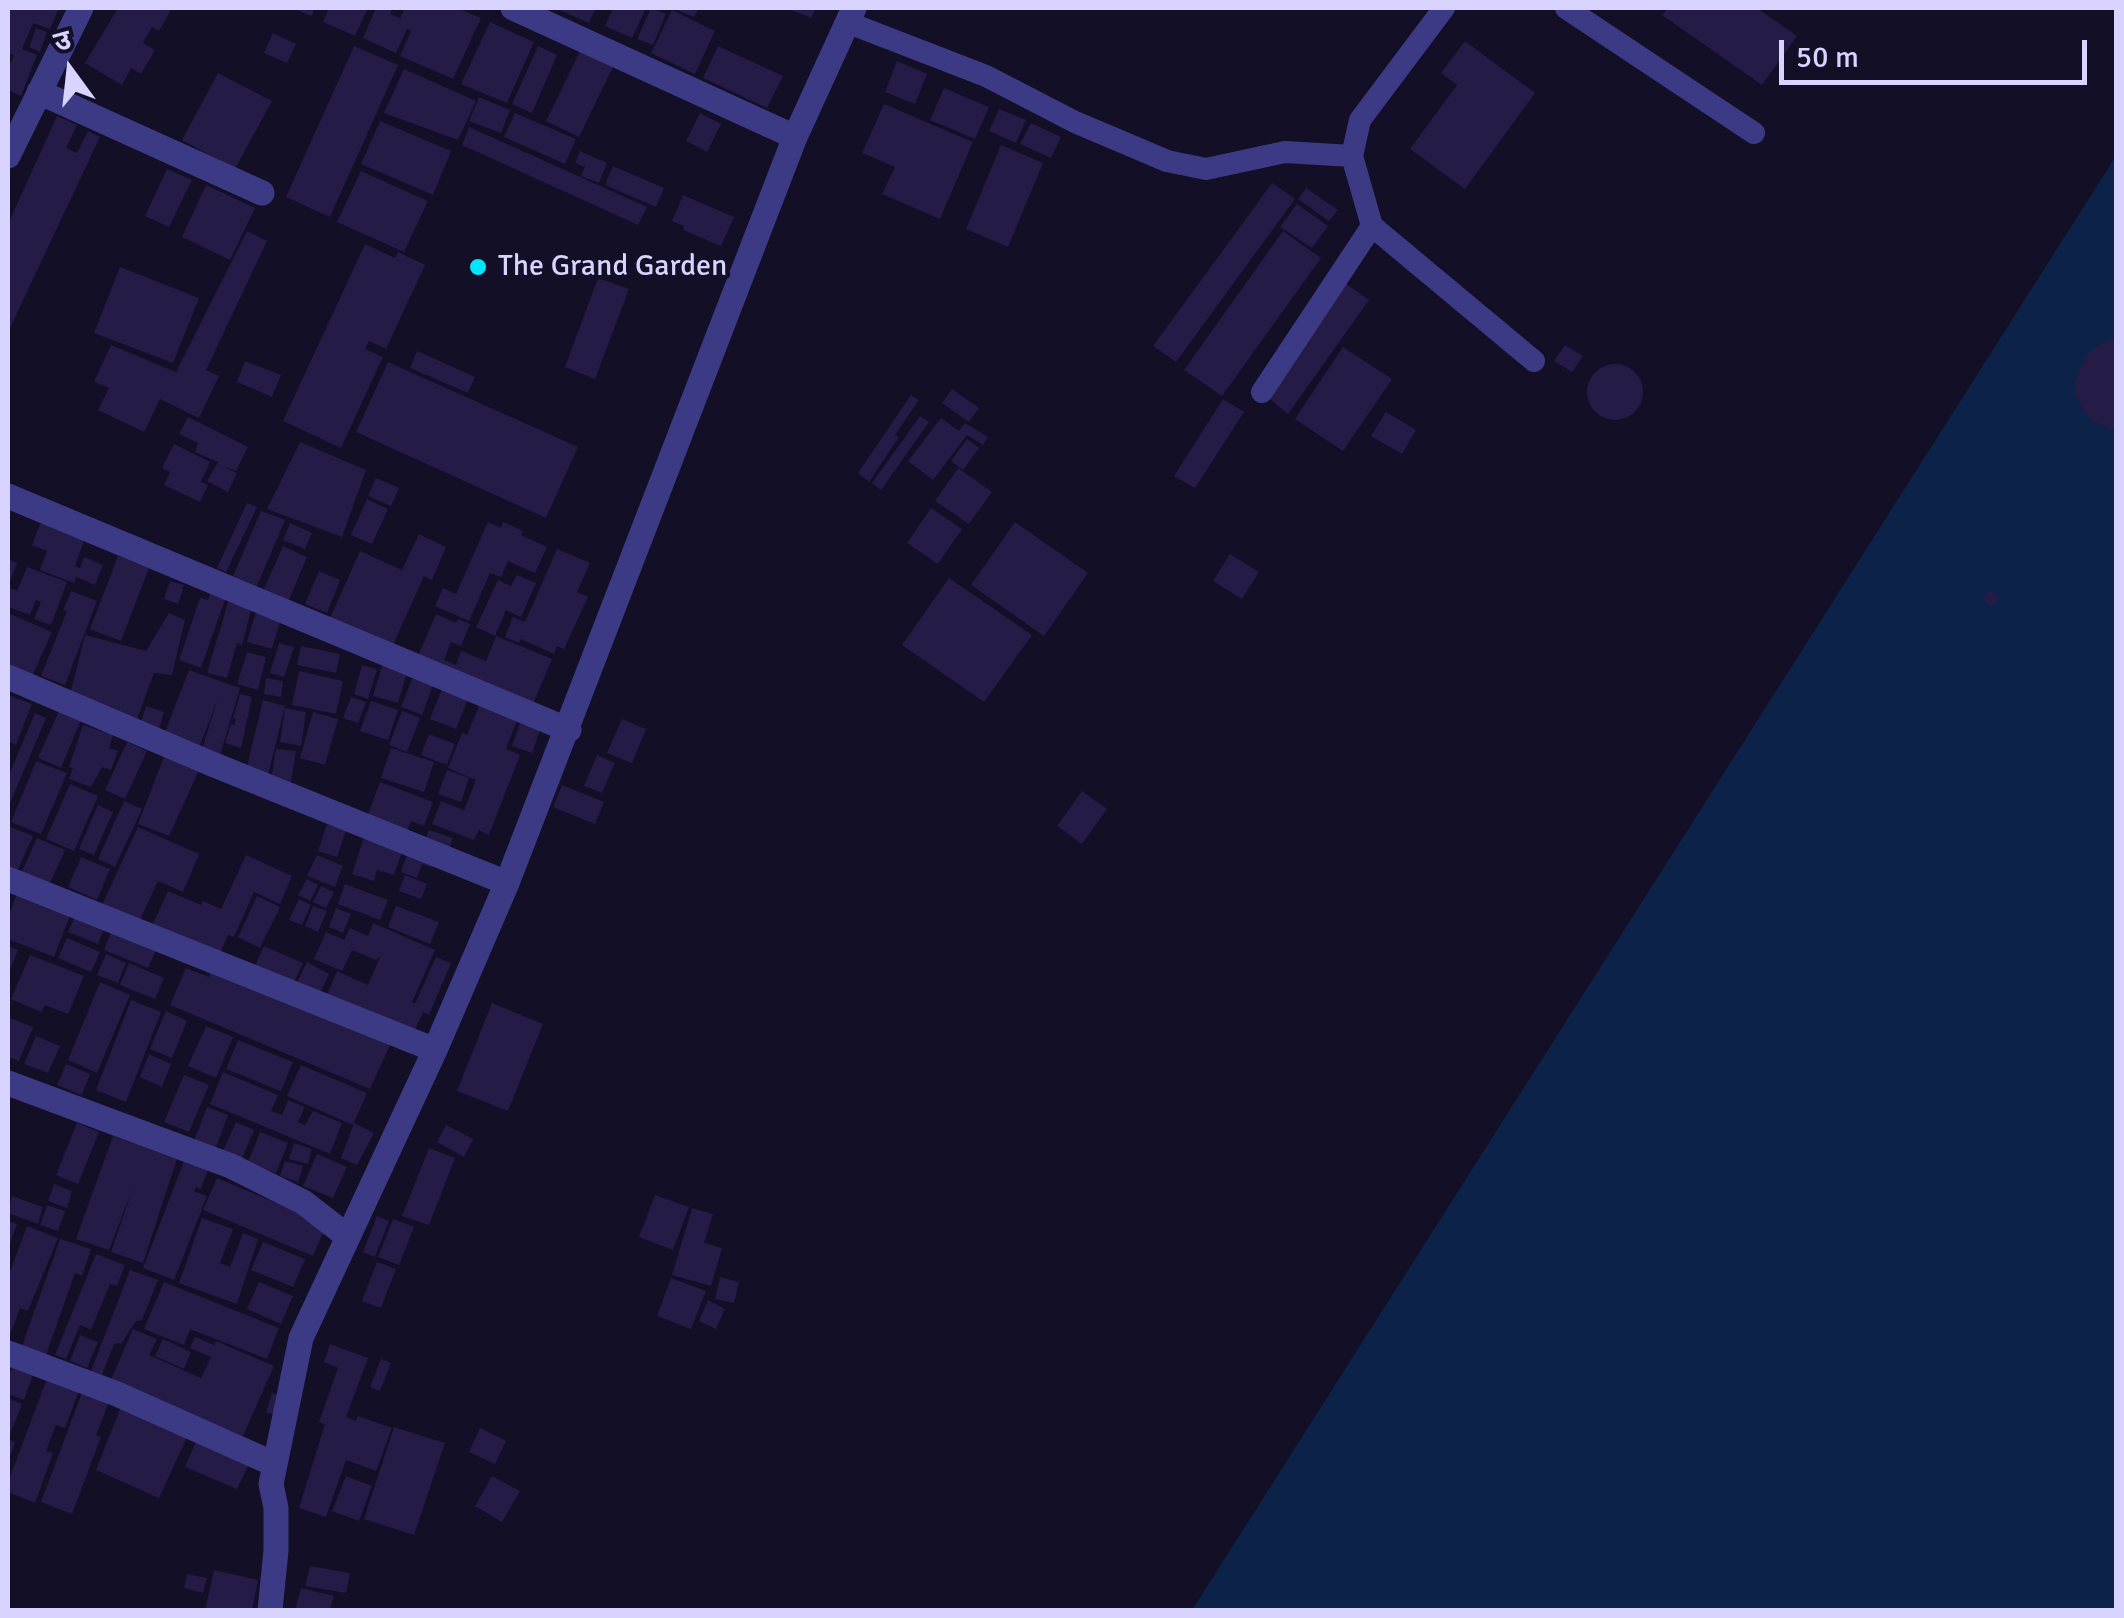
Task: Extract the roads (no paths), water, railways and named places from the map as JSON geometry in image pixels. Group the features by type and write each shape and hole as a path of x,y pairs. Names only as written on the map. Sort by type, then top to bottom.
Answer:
{"street":[{"path":"8,156 80,8"},
{"path":"513,8 795,137"},
{"path":"270,1610 276,1551 276,1508 271,1484 301,1338 436,1050 508,882 795,137 851,15"},
{"path":"39,92 262,192"},
{"path":"8,496 569,730"},
{"path":"8,677 212,764 508,882"},
{"path":"8,879 436,1050"},
{"path":"8,1083 231,1166 303,1202 347,1236"},
{"path":"8,1353 117,1394 274,1464"}],"lane":[{"path":"1444,8 1360,120 1352,156 1372,226 1534,362"},
{"path":"1566,8 1754,134"},
{"path":"851,15 1167,162 1206,170 1285,152 1352,156"},
{"path":"1262,392 1372,226"}],"water":[{"path":"2116,156 2116,1610 1192,1610"}],"place":[{"name":"The Grand Garden","path":"478,267"}]}
